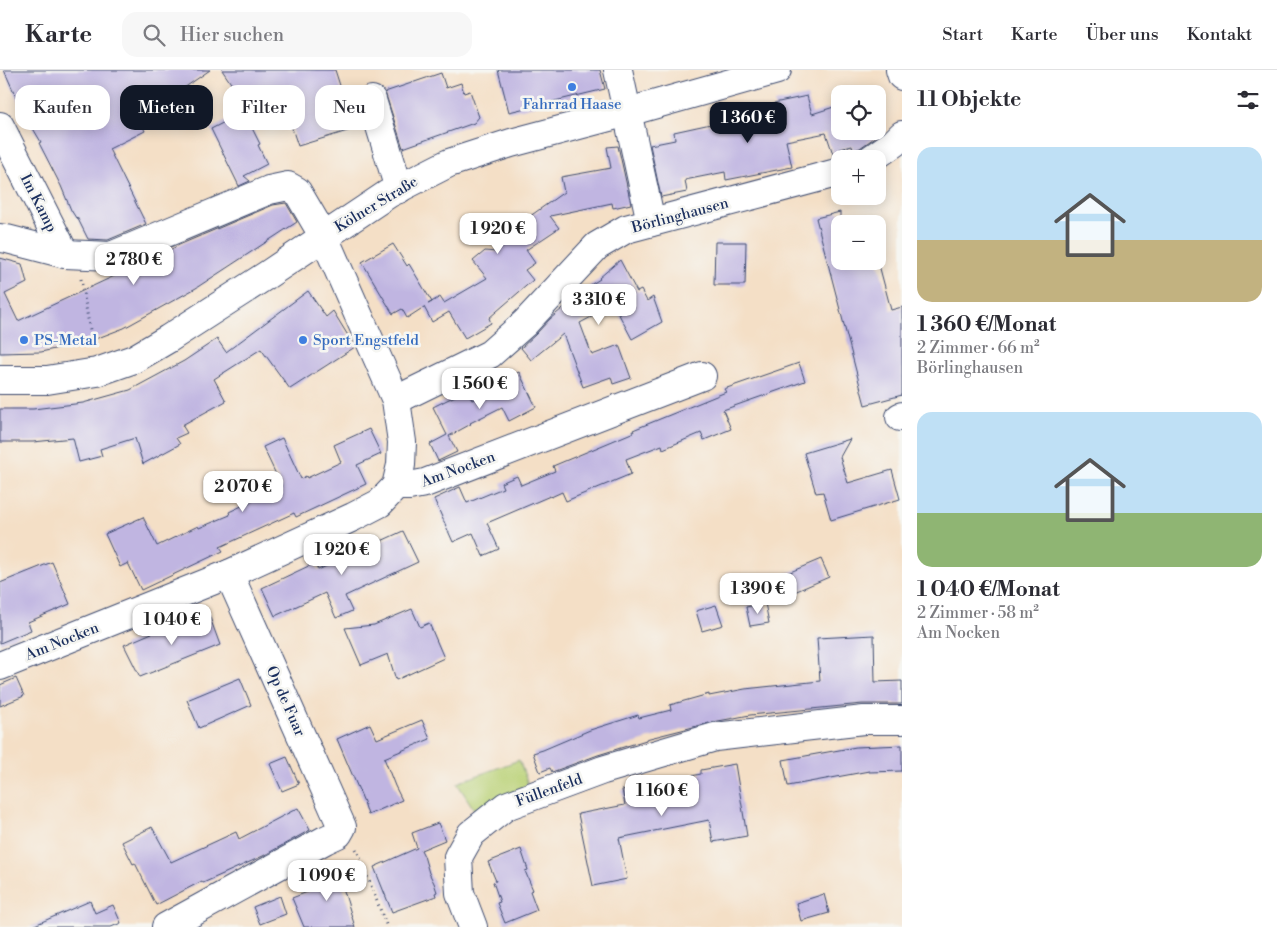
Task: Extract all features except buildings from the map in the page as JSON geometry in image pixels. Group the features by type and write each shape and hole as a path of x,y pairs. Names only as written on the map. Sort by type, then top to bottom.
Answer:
{"street":[{"path":"618,70 651,222"},
{"name":"Kölner Straße","path":"0,380 47,380 97,372 134,359 168,339 398,189 449,163 512,143 777,70"},
{"path":"900,70 902,76"},
{"name":"Im Kamp","path":"0,126 65,254"},
{"path":"381,130 398,189"},
{"path":"884,150 902,135"},
{"name":"Börlinghausen","path":"396,400 490,354 526,323 597,246 626,229 831,174"},
{"path":"0,238 65,254 111,256 269,190 288,186 297,191 324,237 396,400 402,442 401,465 396,486"},
{"name":"Am Nocken","path":"0,666 230,574 353,518 380,502 396,486 425,483 702,376"},
{"name":"Op de Fuar","path":"172,926 338,834 342,827 230,574"},
{"name":"Füllenfeld","path":"464,925 458,857 471,834 506,806 603,770 716,737 864,720 902,720"}],"path":[{"path":"83,286 97,372"},
{"path":"359,855 387,927"}],"green space":[{"path":"519,760 528,784 477,814 457,783"}],"place":[{"name":"Fahrrad Haase","path":"572,87"},
{"name":"PS-Metal","path":"24,340"},
{"name":"Sport Engstfeld","path":"303,340"}]}
